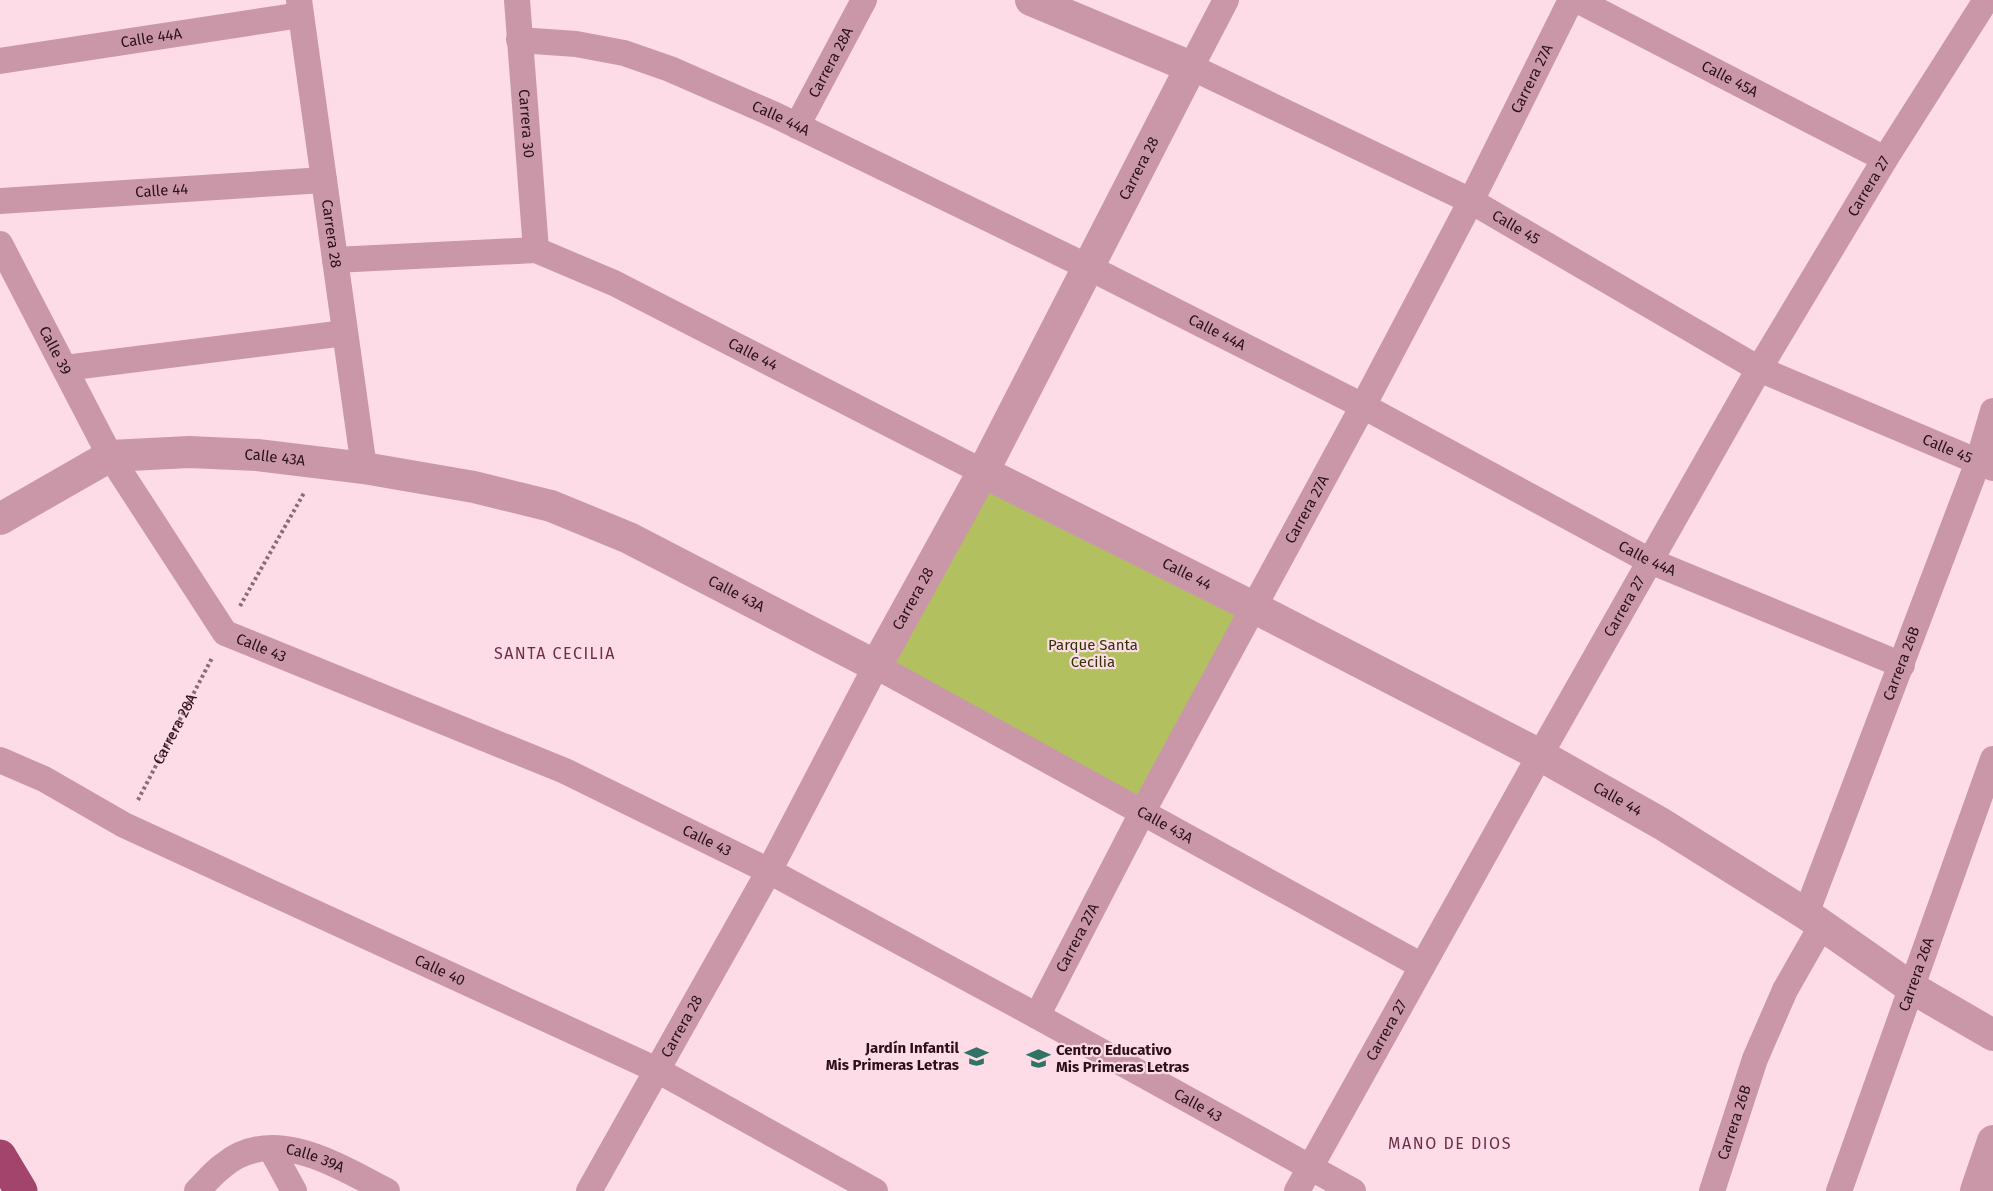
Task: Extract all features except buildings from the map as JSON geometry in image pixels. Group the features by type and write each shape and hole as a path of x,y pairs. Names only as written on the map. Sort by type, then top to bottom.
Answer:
{"highway":[{"path":"0,1156 21,1191"}],"street":[{"name":"Carrera 30","path":"516,0 536,250"},
{"name":"Carrera 28A","path":"797,126 864,0"},
{"name":"Calle 45","path":"1031,0 1191,67 1471,201 1759,369 1985,465"},
{"name":"Carrera 28","path":"589,1191 769,871 876,666 983,472 1226,0"},
{"name":"Carrera 27A","path":"1037,1016 1143,811 1255,608 1471,201 1571,0"},
{"name":"Calle 45A","path":"1576,0 1885,159"},
{"name":"Carrera 27","path":"1298,1191 1540,755 1759,369 1885,159 1986,0"},
{"name":"Calle 44A","path":"0,61 300,8"},
{"name":"Carrera 28","path":"300,8 364,468"},
{"name":"Calle 44A","path":"519,40 576,44 624,53 670,69 797,126 1088,267 1363,406 1650,561 1902,665"},
{"name":"Calle 44","path":"0,201 324,180"},
{"name":"Calle 39","path":"0,244 110,456"},
{"name":"Calle 44","path":"335,260 536,250 614,283 1540,755 1662,824 1814,920 1912,988 1993,1035"},
{"path":"65,368 345,333"},
{"name":"Carrera 26B","path":"1712,1191 1755,1059 1814,920 1902,665 1985,465 1993,411"},
{"name":"Calle 43A","path":"0,519 110,456 189,452 257,455 364,468 474,488 551,506 629,538 876,666 1422,966"},
{"name":"Calle 43","path":"110,456 225,633 565,771 769,871 1353,1191"},
{"name":"Carrera 26A","path":"1839,1191 1993,759"},
{"name":"Calle 40","path":"0,760 44,779 124,825 657,1070 875,1191"},
{"path":"1976,1191 1993,1141"},
{"path":"272,1149 294,1191"},
{"name":"Calle 39A","path":"197,1191 224,1164 255,1150 272,1149 300,1150 335,1164 387,1191"}],"path":[{"path":"225,633 321,463"},
{"name":"Carrera 28A","path":"124,825 225,633"}],"green space":[{"name":"Parque Santa Cecilia","path":"983,472 1255,608 1143,811 876,666"}],"place":[{"name":"Jardín Infantil Mis Primeras Letras","path":"977,1057"},
{"name":"Centro Educativo Mis Primeras Letras","path":"1038,1059"}],"district":[{"name":"SANTA CECILIA","path":"555,653"},
{"name":"MANO DE DIOS","path":"1450,1143"}]}
